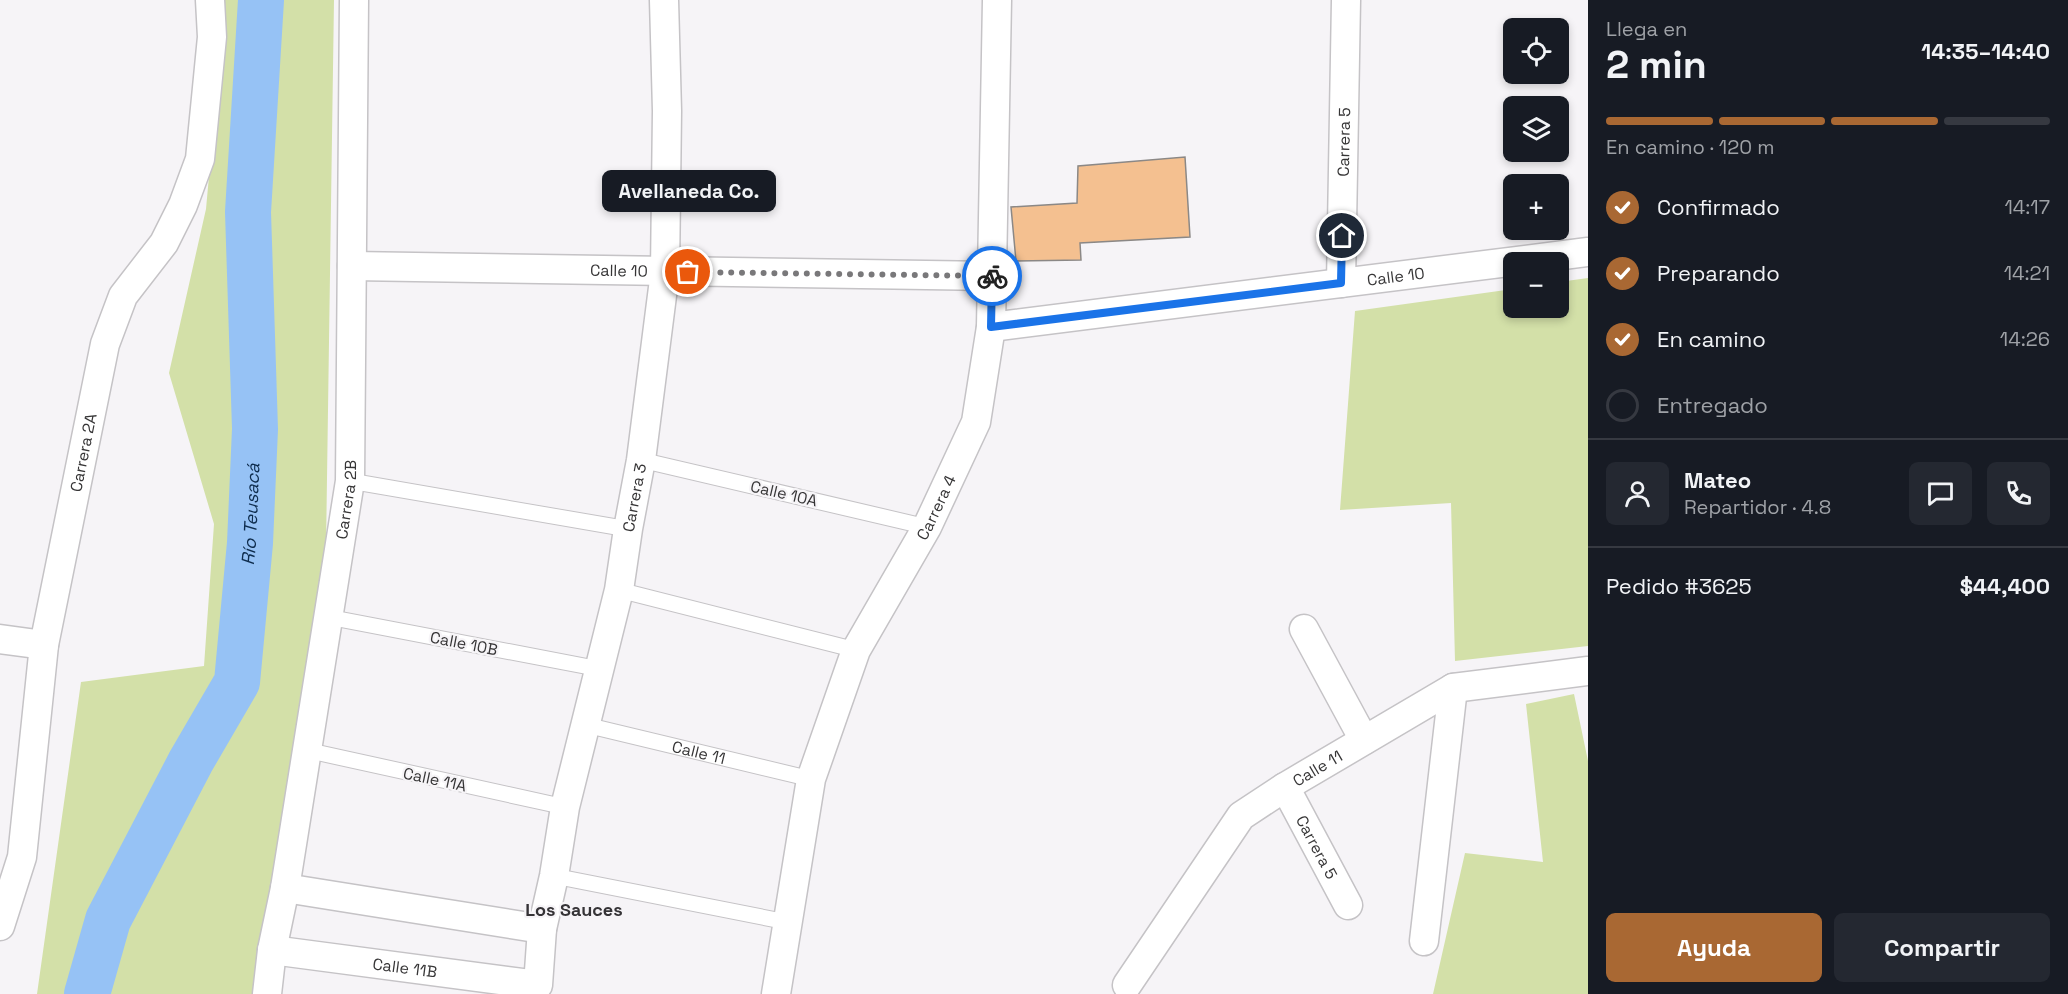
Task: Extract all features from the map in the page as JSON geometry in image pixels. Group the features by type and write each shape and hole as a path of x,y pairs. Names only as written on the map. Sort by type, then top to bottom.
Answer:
{"street":[{"name":"Carrera 2A","path":"0,926 22,857 44,645 105,344 123,296 164,243 183,205 200,159 212,37 210,0"},
{"name":"Carrera 2B","path":"267,994 272,950 285,888 350,481 354,0"},
{"name":"Carrera 3","path":"538,985 542,929 554,876 565,807 620,590 628,529 641,460 665,272 667,111 664,0"},
{"name":"Carrera 4","path":"776,994 811,778 856,650 927,527 976,422 991,327 997,0"},
{"name":"Carrera 5","path":"1341,283 1346,0"},
{"name":"Calle 10","path":"991,327 1588,252"},
{"name":"Calle 10","path":"352,266 992,276"},
{"path":"1304,629 1364,740"},
{"path":"0,639 44,645"},
{"name":"Calle 11","path":"1127,985 1241,816 1285,786 1453,688 1588,671"},
{"path":"1424,941 1453,688"},
{"name":"Carrera 5","path":"1285,786 1348,905"},
{"path":"285,888 542,929"},
{"name":"Calle 11B","path":"272,950 538,985"}],"lane":[{"name":"Calle 10A","path":"641,460 927,527"},
{"path":"350,481 628,529"},
{"path":"620,590 856,650"},
{"name":"Calle 10B","path":"328,617 600,669"},
{"name":"Calle 11","path":"586,724 811,778"},
{"name":"Calle 11A","path":"306,750 565,807"},
{"path":"554,876 787,922"}],"green space":[{"path":"225,0 334,0 326,547 256,994 37,994 81,682 204,666 214,524 169,373 206,209"},
{"path":"1588,278 1588,646 1455,661 1451,503 1340,510 1355,311 1503,290 1503,318 1569,318 1569,281"},
{"path":"1574,694 1588,761 1588,994 1433,994 1465,853 1543,862 1526,704"}],"building":[{"path":"1185,157 1190,237 1080,243 1081,260 1016,261 1011,207 1077,203 1078,166"}],"waterway":[{"name":"Río Teusacá","path":"87,994 108,920 191,761 237,682 250,543 255,429 248,212 261,0"}],"way so far":[{"path":"688,272 992,276"}],"place":[{"name":"Avellaneda Co.","path":"688,272"}],"district":[{"name":"Los Sauces","path":"574,910"}],"route":[{"path":"992,276 991,327 1341,283 1342,236"}]}
